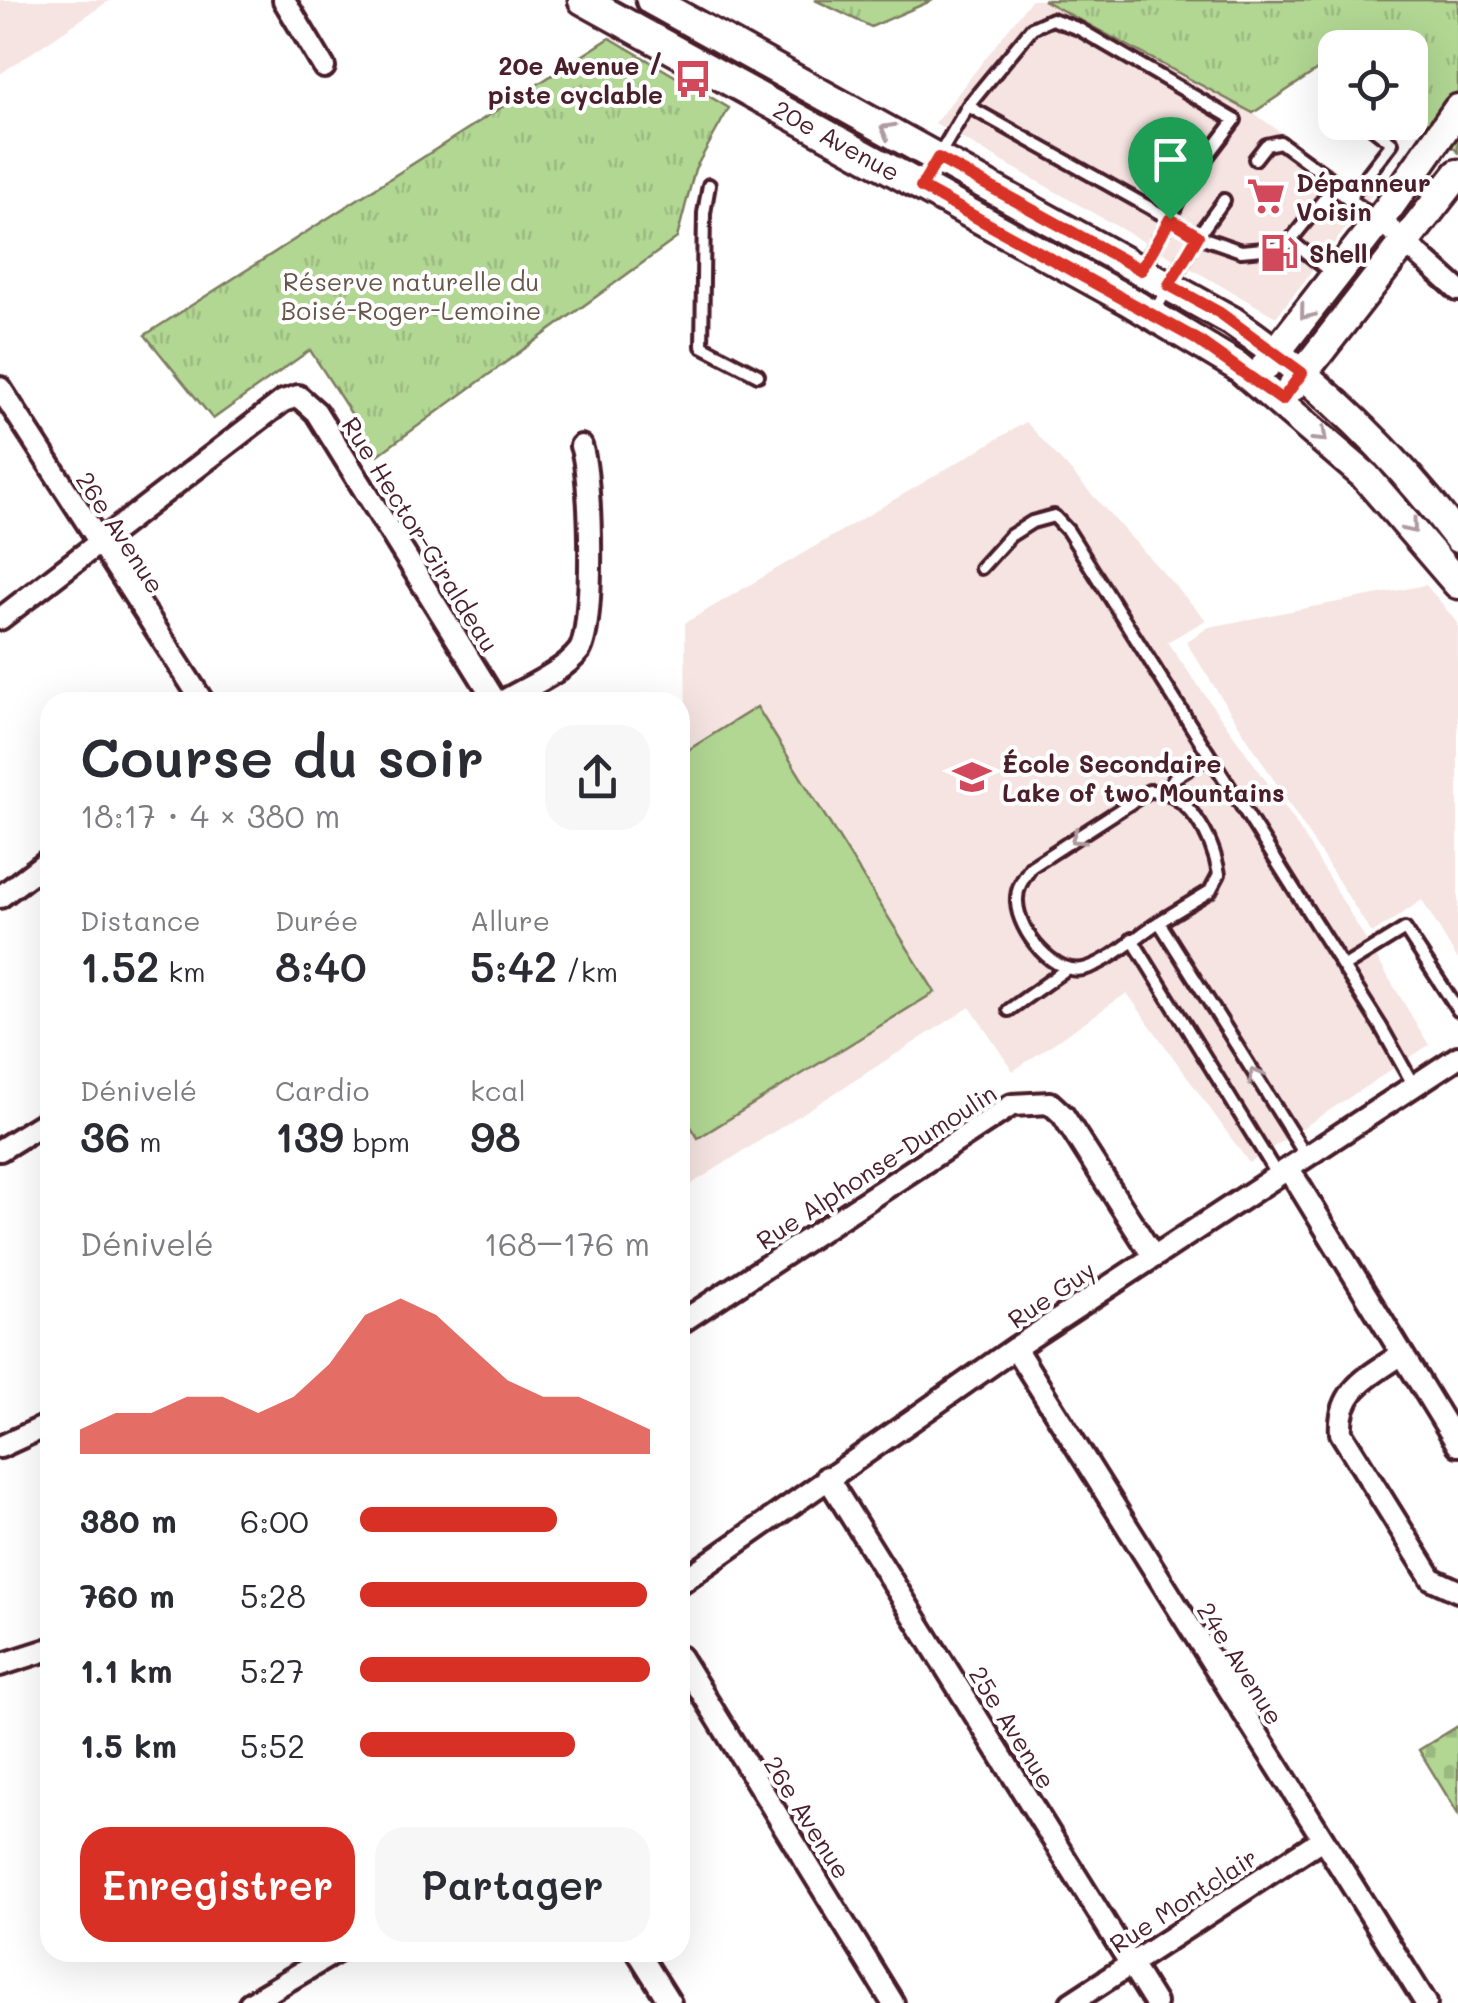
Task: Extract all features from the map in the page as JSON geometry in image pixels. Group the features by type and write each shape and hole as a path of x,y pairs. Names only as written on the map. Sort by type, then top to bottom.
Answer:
{"street":[{"path":"284,0 324,67"},
{"name":"20e Avenue","path":"583,0 1153,314 1256,378 1365,476 1458,584"},
{"name":"20e Avenue","path":"651,0 1169,285 1276,352 1401,467 1458,538"},
{"path":"1256,378 1380,220 1458,109"},
{"path":"1282,400 1458,174"},
{"path":"1380,220 1458,290"},
{"name":"26e Avenue","path":"0,388 196,692"},
{"name":"Rue Hector-Giraldeau","path":"98,544 283,401 298,396 316,412 493,692"},
{"path":"516,692 566,662 584,640 590,486 581,446"},
{"path":"0,619 98,544"},
{"path":"0,897 40,867"},
{"name":"Rue Guy","path":"690,1576 1014,1348 1458,1057"},
{"name":"Rue Alphonse-Dumoulin","path":"690,1317 1012,1105 1050,1103 1062,1115 1154,1256"},
{"path":"0,1150 40,1125"},
{"path":"1291,1167 1458,1445"},
{"name":"24e Avenue","path":"1014,1348 1426,2003"},
{"path":"1402,1354 1352,1388 1340,1412 1341,1432 1432,1580 1458,1591"},
{"path":"0,1447 40,1429"},
{"name":"25e Avenue","path":"827,1477 1156,2003"},
{"path":"0,1665 40,1651"},
{"name":"26e Avenue","path":"690,1673 893,2003"},
{"name":"Rue Montclair","path":"1071,2003 1322,1839"},
{"path":"250,2003 319,1962"},
{"path":"644,1962 670,2003"}],"lane":[{"path":"921,187 968,106 1038,22 1060,20 1235,120 1184,187 1141,270"},
{"path":"968,106 1198,236 1241,250 1285,247 1333,188"},
{"path":"1348,200 1392,144 1387,140"},
{"path":"1254,159 1266,145 1280,142 1328,177 1333,188 1348,200 1380,220"},
{"path":"710,185 704,214 702,346 758,375"},
{"path":"1153,314 1198,236 1224,200"},
{"path":"1290,240 1335,276"},
{"path":"980,568 1010,536 1032,522 1054,516 1076,541 1344,967 1414,1086"},
{"path":"1168,790 1174,778 1209,756"},
{"path":"1010,1010 1065,970 1087,968 1210,890 1220,874 1216,854 1183,800 1168,790 1149,792 1030,867 1018,885 1016,906 1046,959 1065,970"},
{"path":"1159,922 1291,1167"},
{"path":"1344,967 1405,929 1458,1010"},
{"path":"1132,939 1291,1167"}],"shaded area":[{"path":"0,0 110,0 0,74"},
{"path":"1031,0 1043,0 1253,113 1372,195 1276,317 935,123"},
{"name":"École Secondaire Lake of two Mountains","path":"1026,422 1206,620 1167,642 1294,820 1429,1045 1249,1163 1127,993 1013,1071 970,1007 690,1185 690,692 686,692 685,623"},
{"path":"1426,585 1458,624 1458,960 1422,900 1372,934 1186,642 1209,627"}],"green space":[{"path":"815,0 933,0 871,27"},
{"path":"1043,0 1458,0 1458,152 1428,125 1428,30 1318,30 1318,69 1253,113"},
{"name":"Réserve naturelle du Boisé-Roger-Lemoine","path":"610,38 729,108 695,169 677,238 378,455 310,350 213,419 145,335"},
{"path":"757,707 935,992 698,1138 690,1125 690,749"},
{"path":"1458,1726 1458,1814 1419,1750"}],"place":[{"name":"20e Avenue / piste cyclable","path":"693,79"},
{"name":"Dépanneur Voisin","path":"1266,196"},
{"name":"Shell","path":"1279,253"},
{"name":"École Secondaire Lake of two Mountains","path":"972,777"}],"route":[{"path":"938,158 1141,270 1170,219 1198,236 1169,285 1220,313 1302,373 1282,400 1196,339 921,187 938,158"}]}
